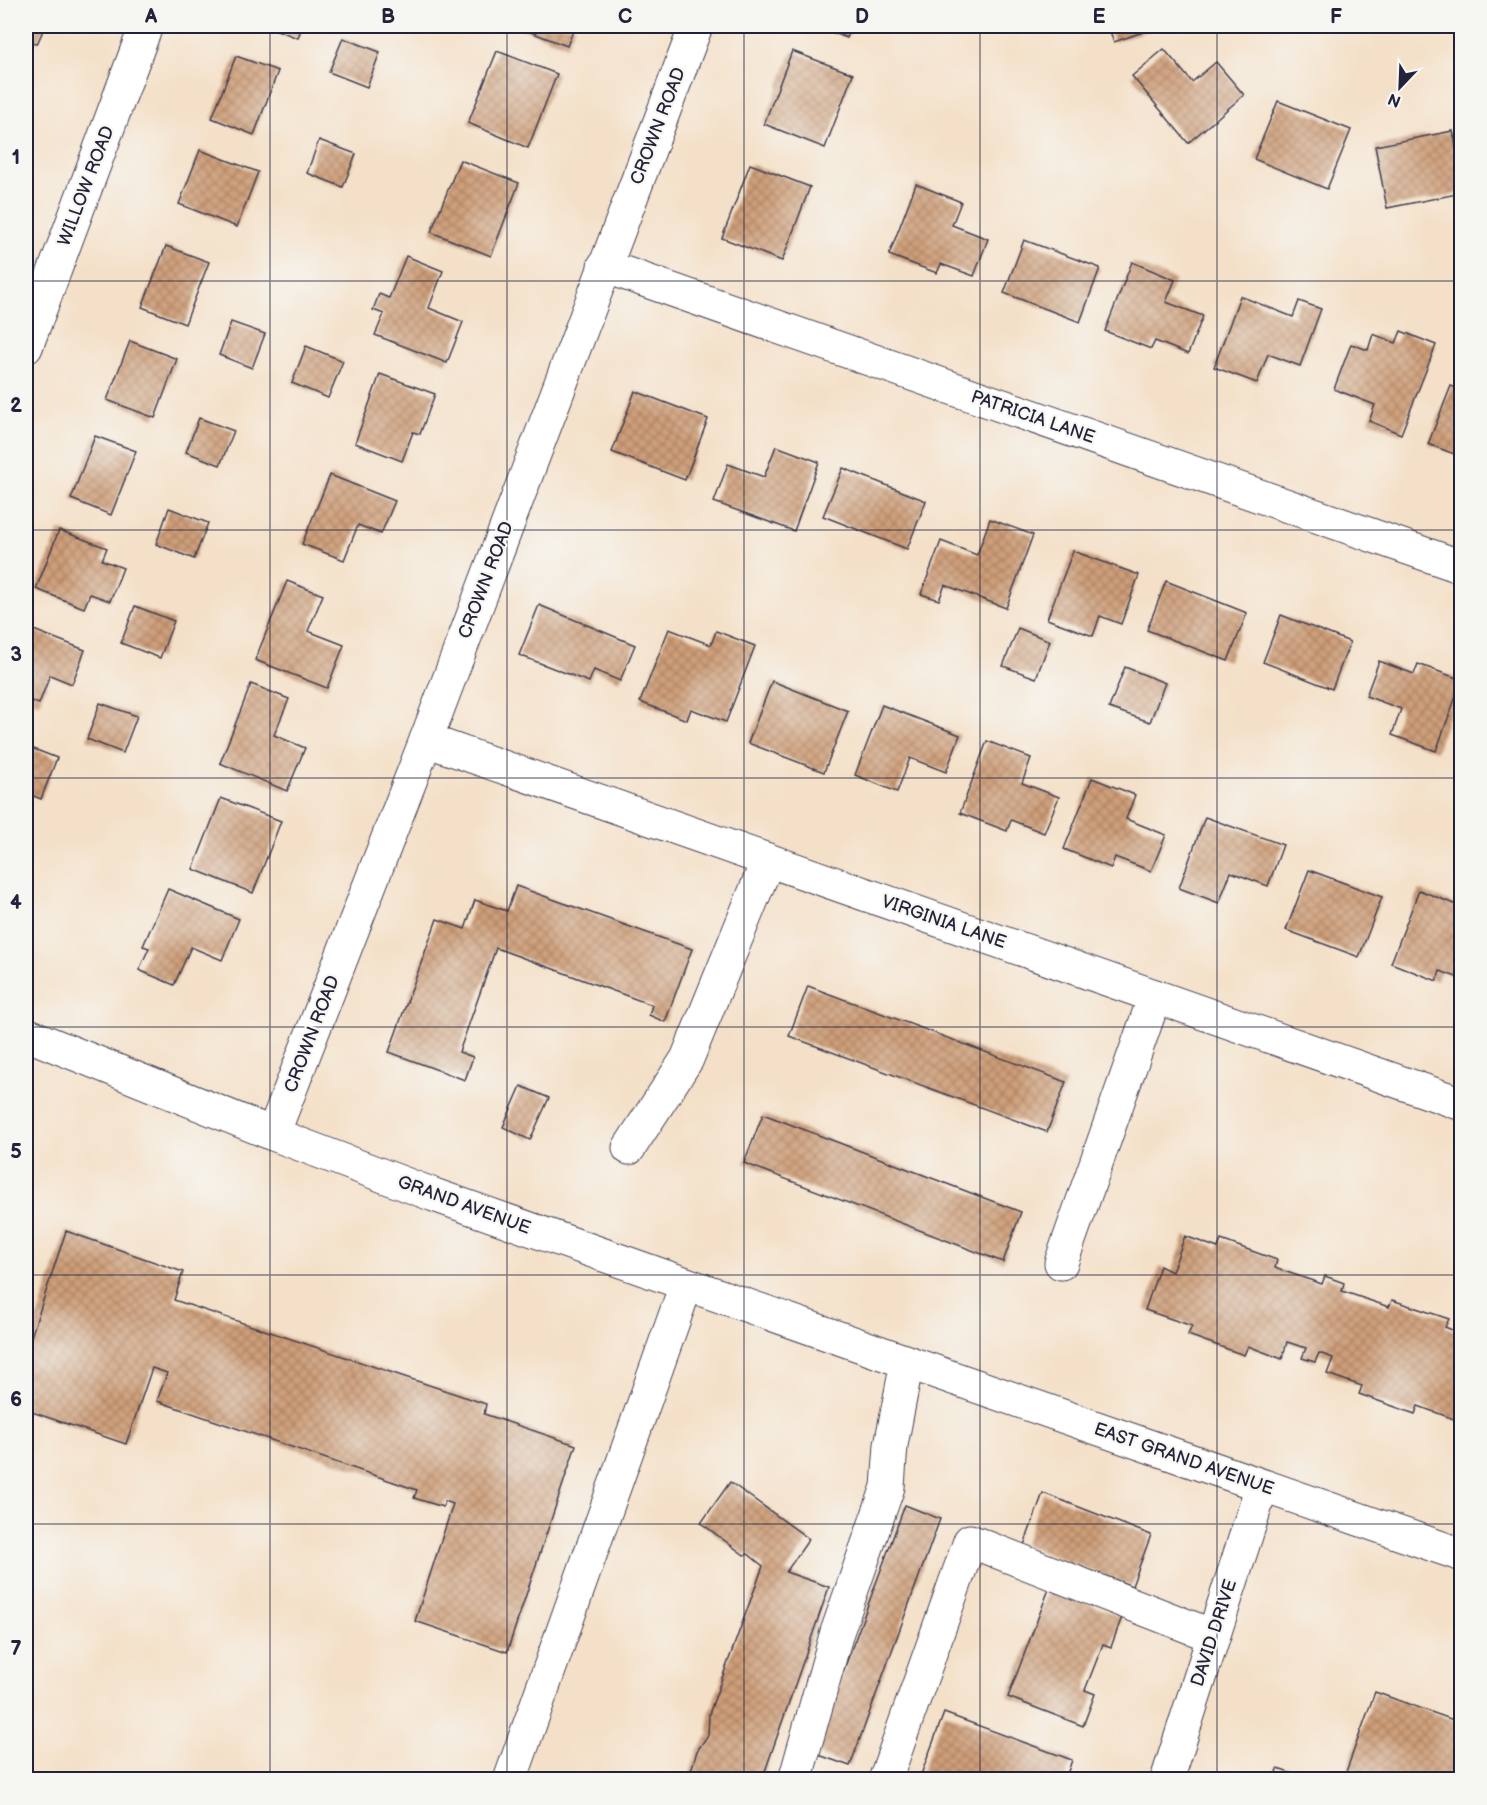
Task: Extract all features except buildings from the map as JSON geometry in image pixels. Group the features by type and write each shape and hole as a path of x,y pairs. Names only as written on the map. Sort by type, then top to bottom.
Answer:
{"street":[{"name":"WILLOW ROAD","path":"26,347 146,26"},
{"name":"CROWN ROAD","path":"273,1134 426,740 696,26"},
{"name":"PATRICIA LANE","path":"604,266 1461,567"},
{"name":"VIRGINIA LANE","path":"426,740 1461,1104"},
{"path":"629,1148 687,1059 768,860"},
{"path":"1061,1263 1155,996"},
{"name":"GRAND AVENUE","path":"26,1034 273,1134 434,1195 907,1362"},
{"path":"510,1779 686,1285"},
{"path":"795,1779 837,1632 888,1487 891,1444 907,1362"},
{"name":"EAST GRAND AVENUE","path":"907,1362 1461,1555"},
{"name":"DAVID DRIVE","path":"1167,1779 1262,1486"},
{"path":"885,1779 970,1541 1213,1636"}]}
